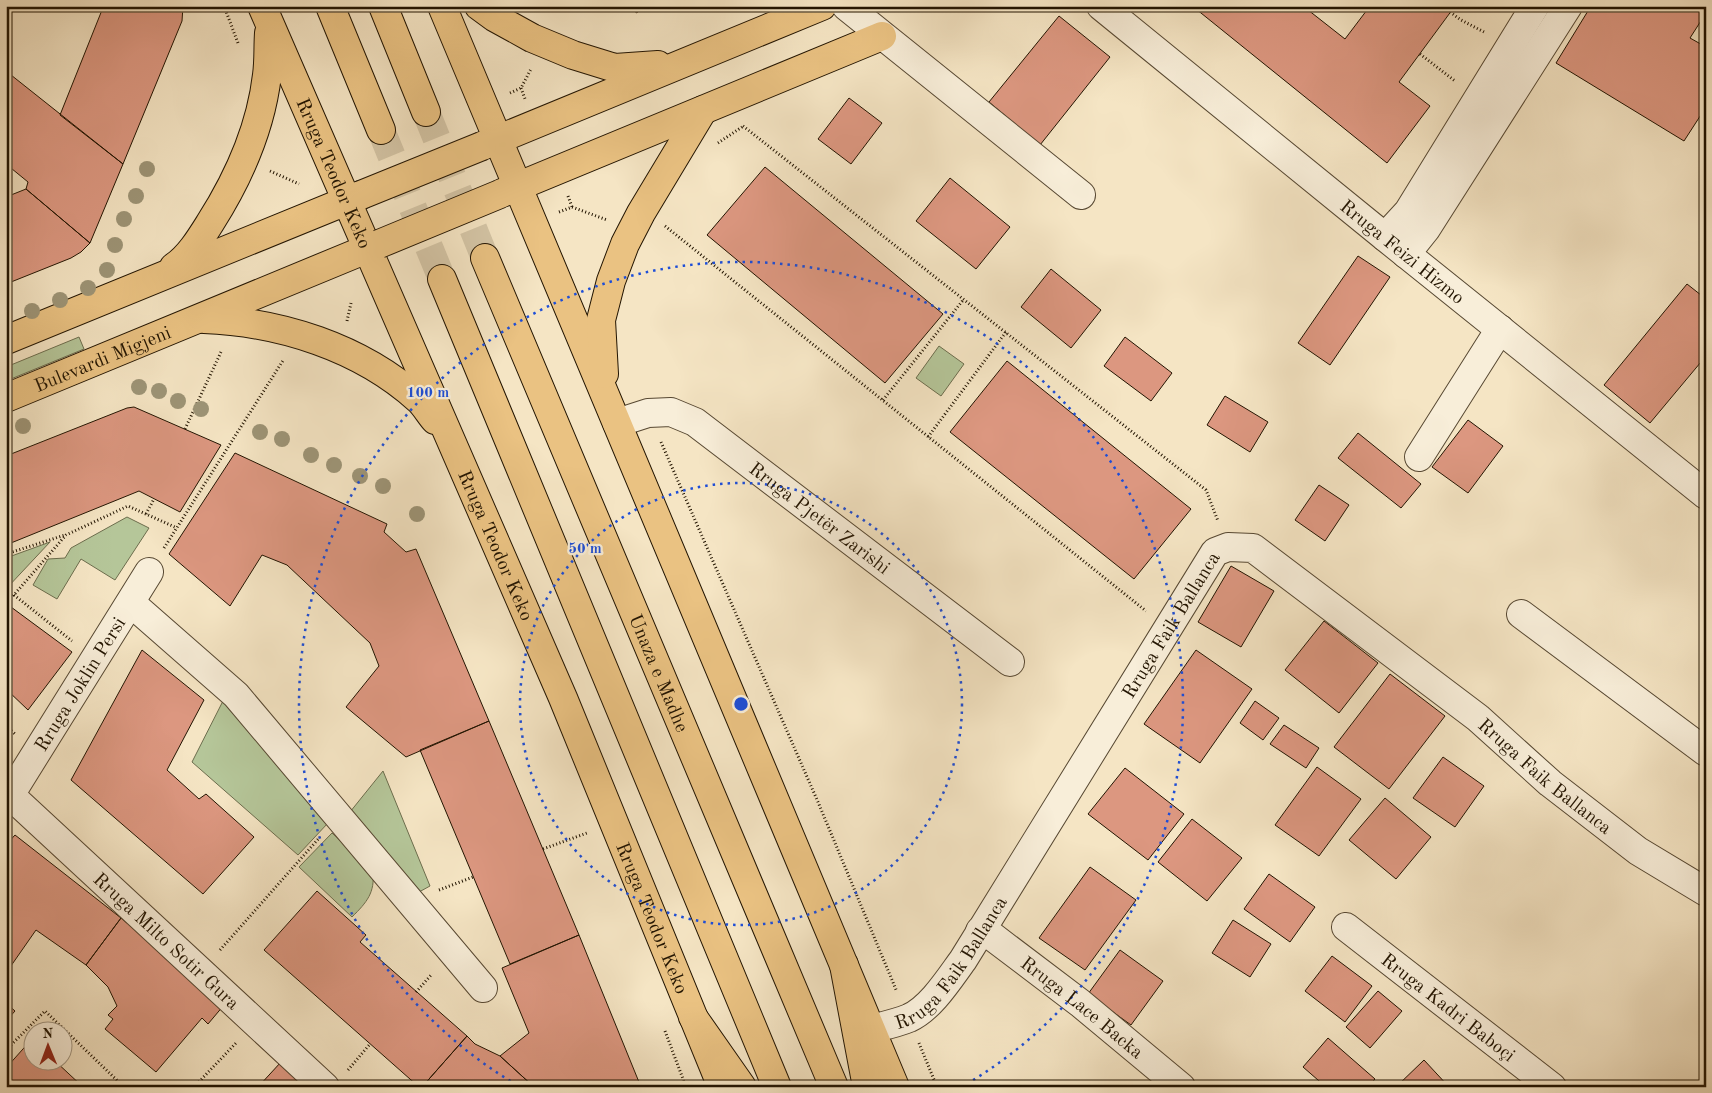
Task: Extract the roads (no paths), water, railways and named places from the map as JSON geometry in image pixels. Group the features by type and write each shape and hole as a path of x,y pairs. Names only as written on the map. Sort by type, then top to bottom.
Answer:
{"main road":[{"path":"330,6 381,130"},
{"path":"382,6 426,112"},
{"path":"442,6 509,190 618,423 895,1087"},
{"path":"479,6 494,17 532,38 573,55 615,68 680,64"},
{"path":"6,340 822,6"},
{"path":"156,279 182,261 193,248 222,205 239,171 260,109 267,75 265,16"},
{"name":"Rruga Teodor Keko","path":"265,16 354,198 453,443 563,698 722,1087"},
{"name":"Bulevardi Migjeni","path":"6,398 882,36"},
{"path":"604,392 601,320 611,281 641,213 703,110"},
{"name":"Unaza e Madhe","path":"485,258 834,1087"},
{"path":"442,279 777,1087"},
{"path":"198,319 235,320 278,328 342,350 389,376 419,400 453,443"},
{"path":"844,966 867,1087"},
{"path":"693,1017 742,1087"}],"street":[{"path":"846,6 1081,195"},
{"name":"Rruga Feizi Hizmo","path":"1101,6 1395,246 1706,495"},
{"path":"1395,246 1408,212 1535,6"},
{"path":"1395,246 1426,229 1568,6"},
{"path":"1419,457 1500,329"},
{"name":"Rruga Pjetër Zarishi","path":"618,423 648,413 671,412 695,422 1010,662"},
{"name":"Rruga Faik Ballanca","path":"871,1029 908,1018 922,1010 958,967 1215,552 1228,547 1253,548 1478,718 1550,783 1638,851 1706,892"},
{"name":"Rruga Joklin Persi","path":"8,795 149,572"},
{"path":"131,603 236,695 483,988"},
{"path":"1521,614 1706,752"},
{"name":"Rruga Milto Sotir Gura","path":"8,795 256,1022 335,1080"},
{"name":"Rruga Kadri Baboçi","path":"1346,927 1552,1087"},
{"name":"Rruga Lace Backa","path":"980,931 993,937 1080,1003 1181,1087"}],"tunnel":[{"path":"426,112 485,258"},
{"path":"381,130 442,279"}]}
